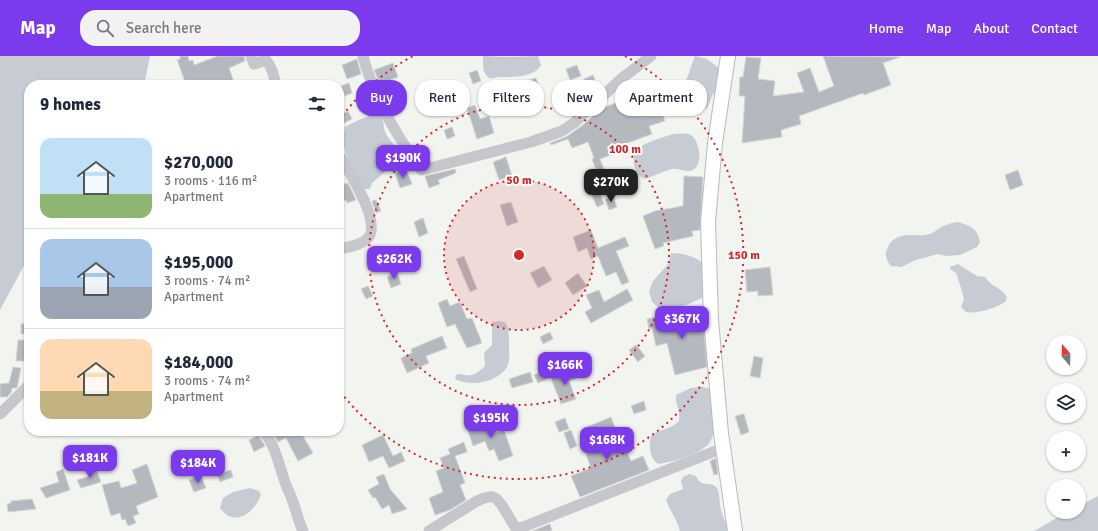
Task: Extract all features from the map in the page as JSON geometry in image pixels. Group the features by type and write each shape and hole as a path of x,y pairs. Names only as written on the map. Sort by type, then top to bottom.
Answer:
{"main road":[{"path":"728,56 715,143 708,222 711,320 723,448 735,531"}],"street":[{"path":"251,56 254,64 266,60 269,64 274,80"},
{"path":"363,56 372,83 386,115 422,170 530,142 562,132 574,123 621,79 651,56"},
{"path":"344,163 356,183 369,216 371,231 369,237 365,241 344,247"},
{"path":"0,414 24,390"},
{"path":"268,436 293,500 297,519 304,531"},
{"path":"429,531 477,501 493,497 498,500 514,526 516,528 523,527 723,448"}],"shaded area":[{"path":"0,56 150,56 145,80 24,80 24,265 0,310"},
{"path":"483,56 538,56 541,65 538,69 528,75 491,78 486,75 484,70"},
{"path":"695,56 707,59 720,69 720,86 713,94 707,108 707,80 686,80"},
{"path":"370,116 381,116 385,132 399,153 399,160 372,183 370,189 364,189 345,152 345,127"},
{"path":"674,134 688,134 695,139 699,153 699,159 696,167 693,170 688,171 672,169 645,179 641,177 634,165 634,156 637,149 646,143"},
{"path":"958,222 973,228 979,237 980,242 977,247 960,255 946,256 938,254 916,260 901,267 891,266 886,255 888,247 896,238 907,235 930,234 945,225"},
{"path":"671,253 690,256 707,266 708,287 702,298 686,305 670,309 659,308 652,302 649,291 653,281 669,263"},
{"path":"958,264 977,276 985,277 990,283 1005,294 1007,297 1006,301 987,310 966,312 961,307 964,299 956,273 950,269 950,267"},
{"path":"492,322 505,322 509,335 509,360 504,371 498,376 484,382 469,383 455,379 456,375 474,374 485,366 484,353 492,345"},
{"path":"691,388 708,388 712,392 714,425 710,442 694,454 658,464 650,452 651,436 673,426 679,421 676,395"},
{"path":"689,474 696,476 698,480 703,483 715,486 717,488 721,511 729,531 680,531 666,500 670,494 683,489 681,481 683,477"},
{"path":"250,488 259,491 261,495 254,507 243,516 231,517 225,514 220,508 223,498 233,492"},
{"path":"1098,496 1098,531 1034,531 1055,519 1086,519 1086,502"}],"building":[{"path":"180,56 188,56 189,61 193,60 194,65 218,56 244,56 245,61 229,68 233,80 184,80 177,59 180,60"},
{"path":"823,56 900,57 883,63 891,85 864,95 863,93 799,116 801,124 781,130 782,137 742,143 745,96 739,96 740,77 743,77 746,57 761,58 758,79 775,81 773,96 804,92 797,73 810,68 819,92 834,86"},
{"path":"357,59 361,74 347,79 342,65"},
{"path":"393,63 398,77 390,80 378,80 374,70"},
{"path":"577,65 581,76 570,80 566,69"},
{"path":"477,70 481,80 478,80 478,82 473,84 469,73"},
{"path":"593,75 595,80 584,80"},
{"path":"349,83 352,93 345,96 344,85"},
{"path":"615,103 615,116 663,116 665,121 649,126 652,134 619,146 621,151 600,159 606,175 599,178 588,142 572,148 568,139 551,145 550,143 566,137 593,116 607,116 607,106"},
{"path":"475,105 480,119 489,116 494,133 477,139 470,116 470,107"},
{"path":"348,111 352,119 344,123 344,113"},
{"path":"452,127 455,136 447,139 444,130"},
{"path":"506,157 512,176 499,180 493,162"},
{"path":"406,169 412,184 400,188 395,173"},
{"path":"455,169 456,173 438,180 440,184 429,188 425,176"},
{"path":"1018,170 1023,185 1010,190 1005,175"},
{"path":"684,176 703,177 700,230 692,231 693,236 663,243 664,246 655,249 643,216 655,211 683,206"},
{"path":"348,183 356,200 347,203 346,200 344,201 344,184"},
{"path":"598,188 604,204 597,207 590,191"},
{"path":"613,197 617,207 609,210 605,199"},
{"path":"376,200 381,211 376,213 372,201"},
{"path":"511,202 518,222 507,226 500,205"},
{"path":"423,218 428,233 419,237 414,222"},
{"path":"591,230 598,248 625,237 629,246 616,251 629,282 622,285 616,272 606,276 598,256 591,259 587,248 578,252 573,237"},
{"path":"464,256 477,289 470,292 456,259"},
{"path":"544,266 552,280 538,288 530,273"},
{"path":"770,267 773,295 758,296 758,291 747,292 745,270"},
{"path":"397,273 401,284 391,288 387,277"},
{"path":"578,273 587,286 573,295 565,283"},
{"path":"368,286 373,296 366,299 361,289"},
{"path":"627,289 633,300 591,323 585,312 592,308 586,295 599,290 604,302"},
{"path":"447,299 450,306 460,302 467,319 472,318 482,343 467,348 455,324 447,327 438,303"},
{"path":"702,310 707,367 675,375 667,343 656,346 652,328 649,329 647,319"},
{"path":"21,324 24,324 24,334 21,334"},
{"path":"550,332 553,339 543,344 540,337"},
{"path":"442,336 447,348 426,356 429,363 407,373 401,358 412,353 411,349"},
{"path":"18,340 24,340 24,361 16,361"},
{"path":"636,345 645,356 638,362 629,350"},
{"path":"754,356 763,358 760,378 750,376"},
{"path":"13,367 21,368 17,388 12,388 11,393 7,397 0,397 0,384 9,383"},
{"path":"553,367 556,375 538,383 534,375"},
{"path":"573,369 577,378 569,381 576,399 561,404 551,378"},
{"path":"530,372 533,382 512,388 509,379"},
{"path":"644,401 646,410 634,414 631,406"},
{"path":"744,414 749,432 741,435 735,416"},
{"path":"611,417 622,446 624,445 631,461 643,456 649,470 580,497 571,476 591,468 586,454 596,450 587,427"},
{"path":"565,418 569,429 559,432 555,422"},
{"path":"491,420 495,433 504,430 513,456 499,461 494,449 489,451 485,441 473,446 467,428"},
{"path":"571,430 577,446 570,449 564,433"},
{"path":"383,435 393,456 401,452 405,461 389,468 383,456 369,462 362,445"},
{"path":"259,436 265,446 254,452 249,440"},
{"path":"275,436 303,436 313,453 298,461 286,438 278,442"},
{"path":"464,442 467,452 455,456 465,483 460,485 466,500 450,510 435,515 429,498 443,492 436,471 444,468 440,458 450,454 448,449"},
{"path":"716,458 718,474 714,475 710,461"},
{"path":"147,464 158,497 136,506 139,514 133,516 136,523 128,526 125,519 122,520 120,513 111,516 102,485 119,481 121,488 137,483 132,470"},
{"path":"96,468 101,482 81,488 77,480 90,476 88,470"},
{"path":"63,469 70,490 46,498 40,488 59,482 56,472"},
{"path":"231,470 233,477 220,482 217,474"},
{"path":"384,474 390,489 407,509 392,514 389,505 382,509 375,497 373,498 368,490 379,484 376,477"},
{"path":"201,476 206,488 194,492 189,480"},
{"path":"32,499 36,509 8,512 7,504 11,503 11,501"},
{"path":"550,524 552,531 532,531"}]}
